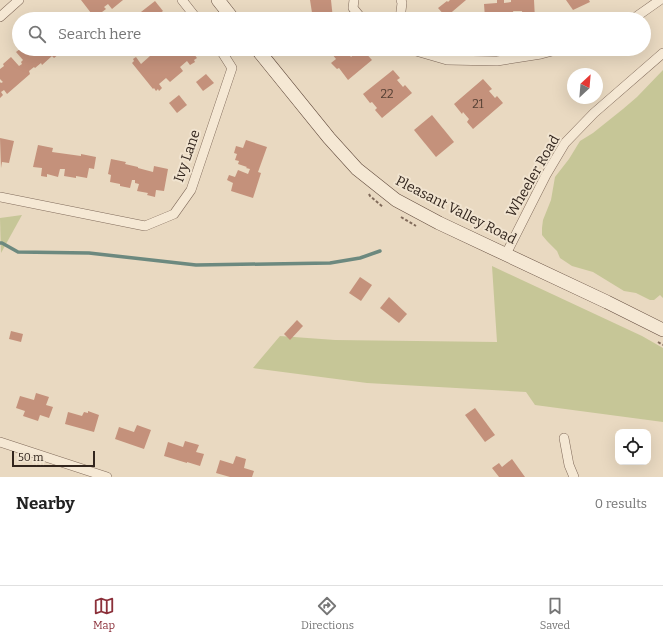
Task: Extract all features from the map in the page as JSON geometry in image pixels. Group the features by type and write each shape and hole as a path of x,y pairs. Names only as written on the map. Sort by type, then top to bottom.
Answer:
{"main road":[{"path":"218,0 227,12"},
{"name":"Pleasant Valley Road","path":"263,56 329,138 357,169 402,204 663,330"}],"street":[{"path":"0,17 20,0"},
{"path":"182,0 191,12"},
{"path":"354,0 353,8 356,12"},
{"path":"401,0 401,12"},
{"path":"643,12 660,0"},
{"name":"Wheeler Road","path":"506,254 546,175 565,143 594,113 663,53"},
{"name":"Ivy Lane","path":"0,197 145,226 174,214 191,190 232,68 224,56"},
{"path":"433,56 447,60 497,60 526,56"},
{"path":"564,438 569,465 574,477"},
{"path":"0,442 107,477"}],"green space":[{"path":"663,70 663,298 660,295 654,300 650,300 636,293 624,291 593,272 572,266 560,258 557,251 542,235 542,228 543,220 551,200 555,177 569,159 580,141 593,133 623,109"},
{"path":"22,215 1,253 0,218"},
{"path":"492,266 642,336 663,348 663,422 535,405 526,392 367,383 253,368 280,336 335,340 497,342"}],"building":[{"path":"81,0 123,0 112,9 108,4 104,7 106,9 102,12 90,12"},
{"path":"310,0 331,0 332,12 312,12"},
{"path":"450,0 466,0 452,12 442,12 438,8 447,1 448,2"},
{"path":"497,0 504,0 504,3 511,2 511,0 534,0 535,12 485,12 484,4 497,3"},
{"path":"566,0 589,0 590,2 573,10"},
{"path":"155,1 163,11 162,12 141,12"},
{"path":"20,56 52,56 42,65 41,63 29,71 30,74 7,94 4,90 1,92 3,95 0,98 0,82 3,82 0,79 0,69 4,66 3,64 11,57 19,66 22,64 21,62 23,60"},
{"path":"150,56 195,56 197,58 194,60 195,62 190,65 187,61 180,67 183,71 170,82 166,78 159,84 162,88 159,91 158,89 156,91 154,88 153,89 132,63 134,61 133,59 136,57 141,64"},
{"path":"334,56 368,56 372,60 348,80 339,68 337,69 331,63 336,59"},
{"path":"393,70 400,78 397,80 403,87 405,85 412,93 382,118 375,110 377,108 372,102 370,103 363,94"},
{"path":"206,74 214,83 203,91 196,82"},
{"path":"483,79 492,89 489,91 495,98 497,96 503,103 473,129 467,122 469,119 463,112 462,114 454,104"},
{"path":"179,95 187,105 177,113 169,103"},
{"path":"432,115 454,142 436,157 414,130"},
{"path":"0,138 14,141 9,163 2,162 1,168"},
{"path":"246,140 267,147 258,172 261,173 253,198 231,191 233,183 227,180 229,175 235,177 238,170 248,174 250,169 238,164 239,161 235,160 237,154 234,153 236,146 243,148"},
{"path":"38,145 53,148 52,152 81,156 81,154 96,157 94,169 89,168 87,178 64,176 65,169 60,169 58,177 47,174 47,177 41,176 42,168 33,167"},
{"path":"111,159 126,162 125,164 153,172 154,166 168,169 164,191 156,190 155,197 147,195 148,193 137,191 139,184 135,183 135,180 132,180 130,188 110,182 111,175 108,174"},
{"path":"360,277 372,285 361,301 349,293"},
{"path":"389,297 407,314 399,323 380,308"},
{"path":"297,320 303,326 290,340 284,334"},
{"path":"11,331 23,334 21,342 9,339"},
{"path":"36,393 49,397 46,405 53,407 49,418 40,415 38,421 23,416 25,411 16,408 20,396 34,400"},
{"path":"475,408 495,435 485,442 465,415"},
{"path":"88,411 99,415 94,432 65,424 68,412 82,416 84,412 88,413"},
{"path":"137,425 151,430 144,449 115,439 119,427 134,432"},
{"path":"185,441 199,445 196,452 204,454 200,466 164,456 168,442 183,447"},
{"path":"236,456 246,459 244,468 254,471 252,477 230,477 216,473 220,460 233,464"},
{"path":"512,459 525,477 499,477 492,468 499,463 502,467"}],"waterway":[{"path":"0,243 18,252 89,253 196,265 330,263 360,258 380,251"}]}
